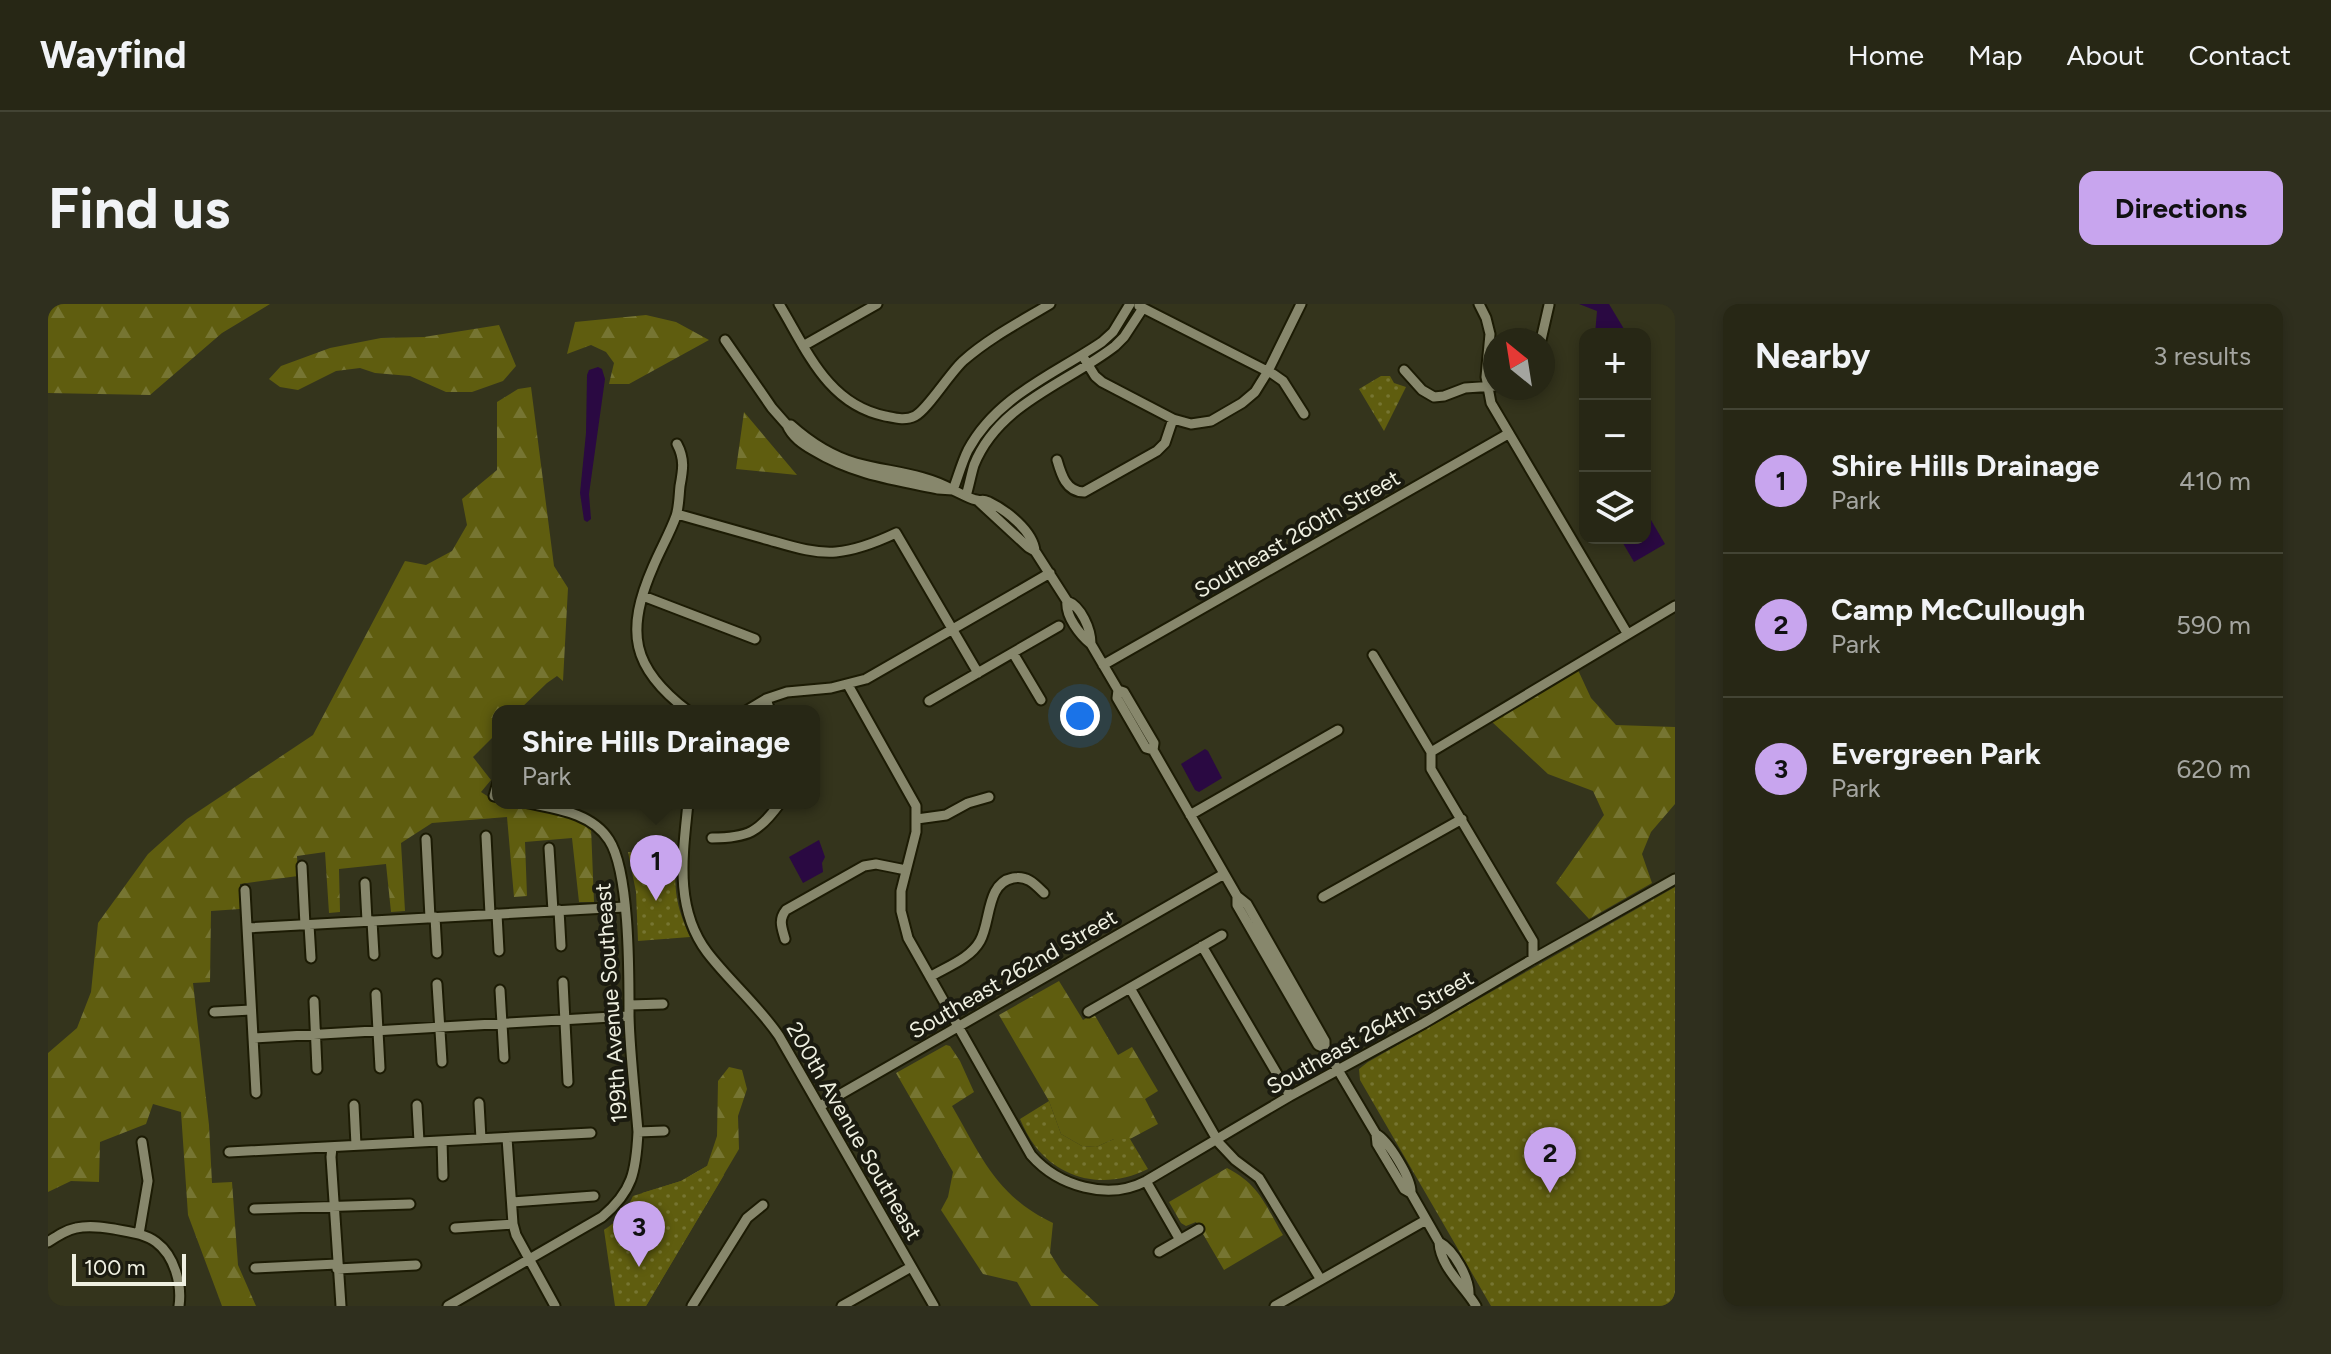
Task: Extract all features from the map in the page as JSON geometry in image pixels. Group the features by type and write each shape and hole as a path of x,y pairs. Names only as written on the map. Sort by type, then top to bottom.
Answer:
{"street":[{"path":"779,304 820,375 853,404 877,415 901,420 923,410 945,380 971,354 1050,304"},
{"path":"803,346 877,304"},
{"path":"1085,360 1102,382 1173,419 1191,424 1211,421 1249,397 1268,371 1301,304"},
{"path":"1479,304 1488,328"},
{"path":"953,490 968,450 995,413 1023,390 1106,353 1124,337 1137,305 1268,371 1283,381 1304,414"},
{"path":"1544,328 1549,305"},
{"path":"725,340 790,433 801,443 849,469 924,487 953,490 977,500 1035,551 1067,601 1066,609 1083,637 1091,644 1118,690 1124,692 1154,743 1153,750 1237,896 1247,904 1325,1041 1325,1048 1376,1134 1384,1138 1439,1242 1448,1247 1470,1286 1469,1295 1476,1306"},
{"path":"966,496 974,465 997,428 1010,414 1085,360"},
{"path":"1404,370 1422,390 1434,397 1483,387"},
{"path":"1491,400 1508,434 1518,446 1627,633"},
{"path":"1057,460 1061,475 1071,488 1084,492 1157,451 1165,443 1173,419"},
{"name":"Southeast 260th Street","path":"1103,665 1508,434"},
{"path":"677,444 684,460 677,514 643,596 636,629 641,659 660,689 680,705"},
{"path":"677,514 821,552 837,552 875,543 896,533 978,673"},
{"path":"756,705 787,692 848,685 881,672 1050,573"},
{"path":"643,596 755,639"},
{"path":"1431,752 1675,606"},
{"path":"929,701 1059,626"},
{"path":"1013,653 1041,700"},
{"path":"1373,655 1431,752 1431,769 1533,941 1533,959"},
{"path":"848,685 916,806 917,819 901,891 903,924 958,1027"},
{"path":"766,699 768,705"},
{"path":"1190,815 1338,730"},
{"path":"917,819 946,815 968,803 989,797"},
{"name":"199th Avenue Southeast","path":"528,1260 602,1217 619,1201 631,1182 638,1132 625,907 618,861 610,841 598,827 572,812 557,809"},
{"name":"200th Avenue Southeast","path":"687,809 683,890 695,930 707,951 771,1024 934,1306"},
{"path":"712,838 735,838 758,829 775,809"},
{"path":"1323,897 1462,819"},
{"path":"486,836 499,951"},
{"path":"426,839 437,953"},
{"path":"549,848 561,946"},
{"path":"785,939 780,922 786,910 858,868 876,864 906,870"},
{"path":"302,866 311,958"},
{"name":"Southeast 262nd Street","path":"820,1106 1224,874"},
{"path":"930,977 964,957 980,941 993,897 1001,884 1014,877 1026,878 1044,893"},
{"name":"Southeast 264th Street","path":"958,1027 1031,1155 1048,1171 1088,1188 1108,1190 1129,1187 1146,1181 1290,1096 1675,879"},
{"path":"365,883 374,955"},
{"path":"245,890 256,1093"},
{"path":"247,928 625,907"},
{"path":"1088,1012 1222,935"},
{"path":"1202,946 1290,1096"},
{"path":"563,982 568,1082"},
{"path":"437,984 442,1062"},
{"path":"1130,988 1225,1152 1259,1178 1321,1280"},
{"path":"500,990 504,1058"},
{"path":"376,994 380,1068"},
{"path":"314,1001 317,1069"},
{"path":"630,1005 663,1004"},
{"path":"214,1012 251,1010"},
{"path":"253,1038 629,1016"},
{"path":"479,1103 481,1139"},
{"path":"354,1105 356,1145"},
{"path":"417,1105 419,1142"},
{"path":"638,1132 664,1131"},
{"path":"229,1152 591,1133"},
{"path":"507,1138 513,1224 518,1241 555,1306"},
{"path":"442,1141 443,1176"},
{"path":"139,1234 148,1194 142,1142"},
{"path":"332,1147 341,1306"},
{"path":"1146,1181 1180,1240"},
{"path":"512,1202 594,1196"},
{"path":"254,1209 410,1204"},
{"path":"692,1306 747,1218 763,1205"},
{"path":"1275,1306 1426,1220"},
{"path":"455,1228 513,1224"},
{"path":"48,1242 62,1233 86,1226 139,1234 157,1243 166,1252 178,1278 179,1306"},
{"path":"1159,1252 1199,1229"},
{"path":"449,1306 528,1260"},
{"path":"255,1268 416,1265"},
{"path":"842,1306 911,1267"}],"green space":[{"path":"48,304 270,304 222,333 150,395 48,393"},
{"path":"646,315 676,322 709,340 629,384 609,384 614,363 606,352 591,345 567,354 575,322"},
{"path":"499,325 516,366 503,381 472,392 446,392 410,376 375,373 360,368 336,371 298,390 280,387 269,379 281,366 330,348 381,338 424,337"},
{"path":"1381,376 1390,376 1394,383 1406,387 1384,431 1359,389"},
{"path":"531,387 554,566 568,588 563,681 557,676 524,705 492,705 492,738 473,757 491,780 481,792 492,799 492,809 532,809 572,816 591,827 594,902 579,902 572,838 525,842 527,896 514,897 507,817 432,823 401,843 405,911 391,912 386,864 339,869 340,912 329,913 325,852 297,856 298,876 240,884 240,909 211,911 210,982 193,983 209,1125 212,1183 232,1182 238,1265 256,1306 222,1306 188,1215 181,1112 153,1104 146,1124 100,1142 99,1182 71,1181 48,1192 48,1053 77,1028 91,992 98,923 148,854 187,819 313,735 405,561 426,565 452,551 467,525 462,499 497,470 497,402 518,389"},
{"path":"744,412 797,475 736,469"},
{"path":"1578,670 1591,698 1616,725 1675,727 1675,804 1651,832 1642,854 1652,883 1589,919 1556,883 1604,815 1593,791 1548,774 1491,721"},
{"path":"628,852 675,856 677,897 690,937 638,941 636,892"},
{"path":"1675,887 1675,1306 1491,1306 1360,1080 1359,1069"},
{"path":"1059,981 1083,1020 1094,1014 1118,1055 1132,1047 1158,1091 1145,1099 1158,1124 1130,1139 1114,1139 1096,1147 1082,1146 1061,1134 1049,1101 999,1015"},
{"path":"946,1045 960,1061 974,1092 952,1106 972,1142 1004,1188 1034,1213 1053,1223 1050,1253 1062,1272 1099,1306 1031,1306 1017,1282 983,1274 941,1210 948,1197 953,1172 896,1073"},
{"path":"729,1067 742,1070 747,1089 738,1116 739,1149 646,1306 642,1193 681,1181 707,1166 717,1136 718,1081"},
{"path":"1049,1101 1061,1134 1082,1146 1096,1147 1114,1139 1130,1139 1148,1169 1117,1179 1102,1180 1059,1168 1035,1146 1020,1119"},
{"path":"707,1166 724,1175 646,1306 615,1306 604,1230 621,1215 633,1196 681,1181"},
{"path":"1227,1168 1254,1189 1283,1235 1224,1270 1196,1222 1186,1226 1181,1223 1169,1202"}],"shaded area":[{"path":"1579,304 1609,304 1623,328 1596,328 1597,311"},
{"path":"602,369 605,379 589,494 591,519 587,522 584,520 580,493 586,433 587,375 589,370"},
{"path":"1651,520 1665,544 1634,562 1624,544 1651,544"},
{"path":"1205,749 1222,778 1199,792 1181,764"},
{"path":"819,840 825,857 823,872 803,883 789,857"}],"place":[{"name":"Shire Hills Drainage","path":"656,901"},
{"name":"Camp McCullough","path":"1550,1193"},
{"name":"Evergreen Park","path":"639,1267"}]}
